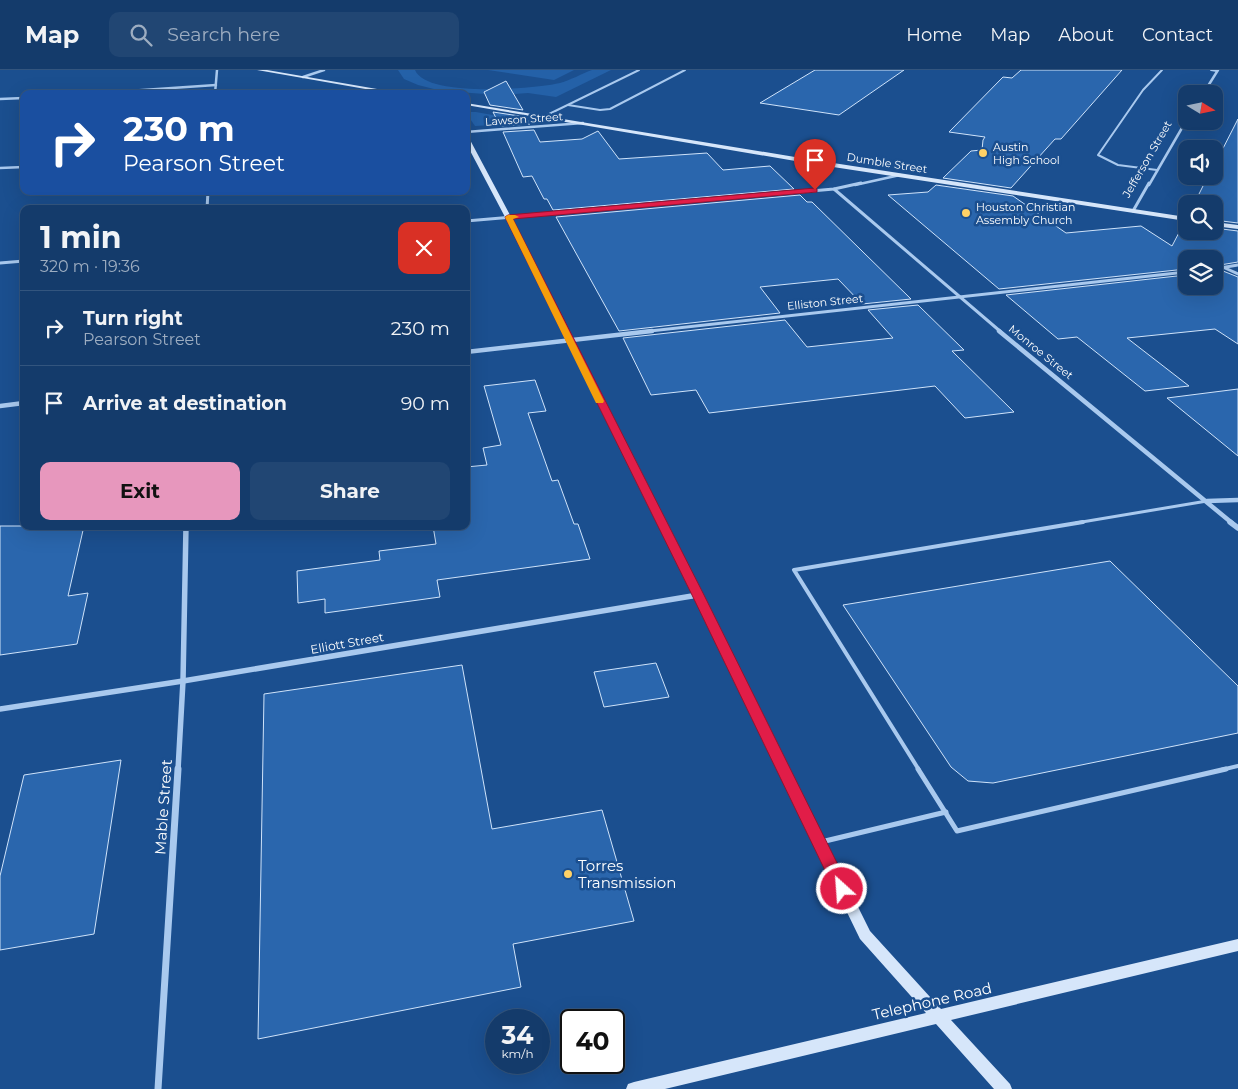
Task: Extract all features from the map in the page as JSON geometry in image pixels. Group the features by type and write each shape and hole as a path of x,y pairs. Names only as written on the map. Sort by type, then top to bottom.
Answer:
{"street":[{"path":"215,90 217,70"},
{"path":"260,70 380,90"},
{"path":"303,77 324,70"},
{"path":"1209,85 1218,70"},
{"path":"143,90 216,85"},
{"path":"0,99 20,98"},
{"name":"Dumble Street","path":"470,105 1178,219"},
{"name":"Lawson Street","path":"470,132 584,123"},
{"name":"Jefferson Street","path":"1133,212 1181,130"},
{"path":"470,146 508,217 698,595 865,935 1004,1089"},
{"path":"0,168 20,167"},
{"path":"470,221 834,189 901,175"},
{"name":"Monroe Street","path":"834,189 958,296 1238,528"},
{"path":"1223,225 1238,227"},
{"path":"0,263 20,261"},
{"path":"1225,268 1238,265"},
{"path":"1225,268 1238,274"},
{"name":"Elliston Street","path":"470,352 1178,273"},
{"path":"0,406 20,404"},
{"path":"1207,501 1238,500"},
{"name":"Mable Street","path":"158,1089 183,681 186,530"},
{"name":"Elliott Street","path":"0,709 183,681 698,595"},
{"name":"Telephone Road","path":"634,1089 1238,945"}],"lane":[{"path":"543,117 639,70"},
{"path":"568,105 600,110 610,109 685,70"},
{"path":"1157,170 1122,165 1102,159 1098,155 1143,90 1162,70"},
{"path":"1212,70 1218,70"},
{"path":"1207,501 794,570 957,831 1238,766"},
{"path":"819,843 946,812"}],"shaded area":[{"path":"398,70 415,70 423,79 439,85 459,88 506,89 560,83 592,70 611,70 556,97 528,93 500,95 470,93 470,90 438,90 404,79"},
{"path":"488,70 574,70 554,80"},
{"path":"470,112 525,121 512,124 475,126 470,119"}],"building":[{"path":"815,70 904,70 839,115 760,103"},
{"path":"1021,70 1122,70 1061,139 1055,139 1011,188 943,178 971,151 982,150 985,137 949,132 1003,77 1012,78"},
{"path":"506,81 523,110 490,105 484,92"},
{"path":"493,112 526,117 530,124 500,126"},
{"path":"1238,119 1238,223 1223,221 1223,195 1198,195 1204,185 1223,185 1223,148"},
{"path":"534,130 540,142 582,139 598,131 619,159 707,153 723,170 770,166 794,189 553,210 547,199 544,199 532,176 523,177 503,132"},
{"path":"936,185 1013,196 1066,233 1141,226 1172,246 1178,234 1178,240 1223,240 1223,229 1238,231 1238,262 1223,264 1223,250 1178,250 1178,270 999,289 888,195 928,192"},
{"path":"800,195 807,202 812,202 911,299 862,304 838,279 760,287 780,313 619,331 556,217"},
{"path":"1223,271 1238,277 1238,344 1215,329 1127,338 1189,386 1145,391 1077,337 1058,339 1006,295 1178,276 1178,295 1223,295"},
{"path":"918,305 964,350 952,351 1014,412 965,418 935,386 709,413 696,390 651,395 623,338 785,320 807,347 893,338 868,310"},
{"path":"535,380 546,411 528,413 552,481 558,480 574,524 578,524 590,559 437,580 440,597 325,613 325,599 298,603 297,571 380,560 379,551 436,544 434,530 470,530 470,467 487,465 483,448 501,445 484,386"},
{"path":"1238,389 1238,456 1167,398"},
{"path":"0,526 20,526 20,530 83,530 68,596 88,593 77,644 0,655"},
{"path":"1110,561 1238,686 1238,733 993,783 968,781 951,767 843,605"},
{"path":"656,663 669,697 604,707 594,672"},
{"path":"462,665 492,829 602,810 634,921 513,944 521,987 258,1039 264,694"},
{"path":"121,760 94,934 0,950 0,876 24,775"}],"slow traffic":[{"path":"515,217 508,217 599,401"}],"place":[{"name":"Austin High School","path":"983,153"},
{"name":"Houston Christian Assembly Church","path":"966,213"},
{"name":"Torres Transmission","path":"568,874"}],"route":[{"path":"815,190 508,217 698,595 842,889"}]}
